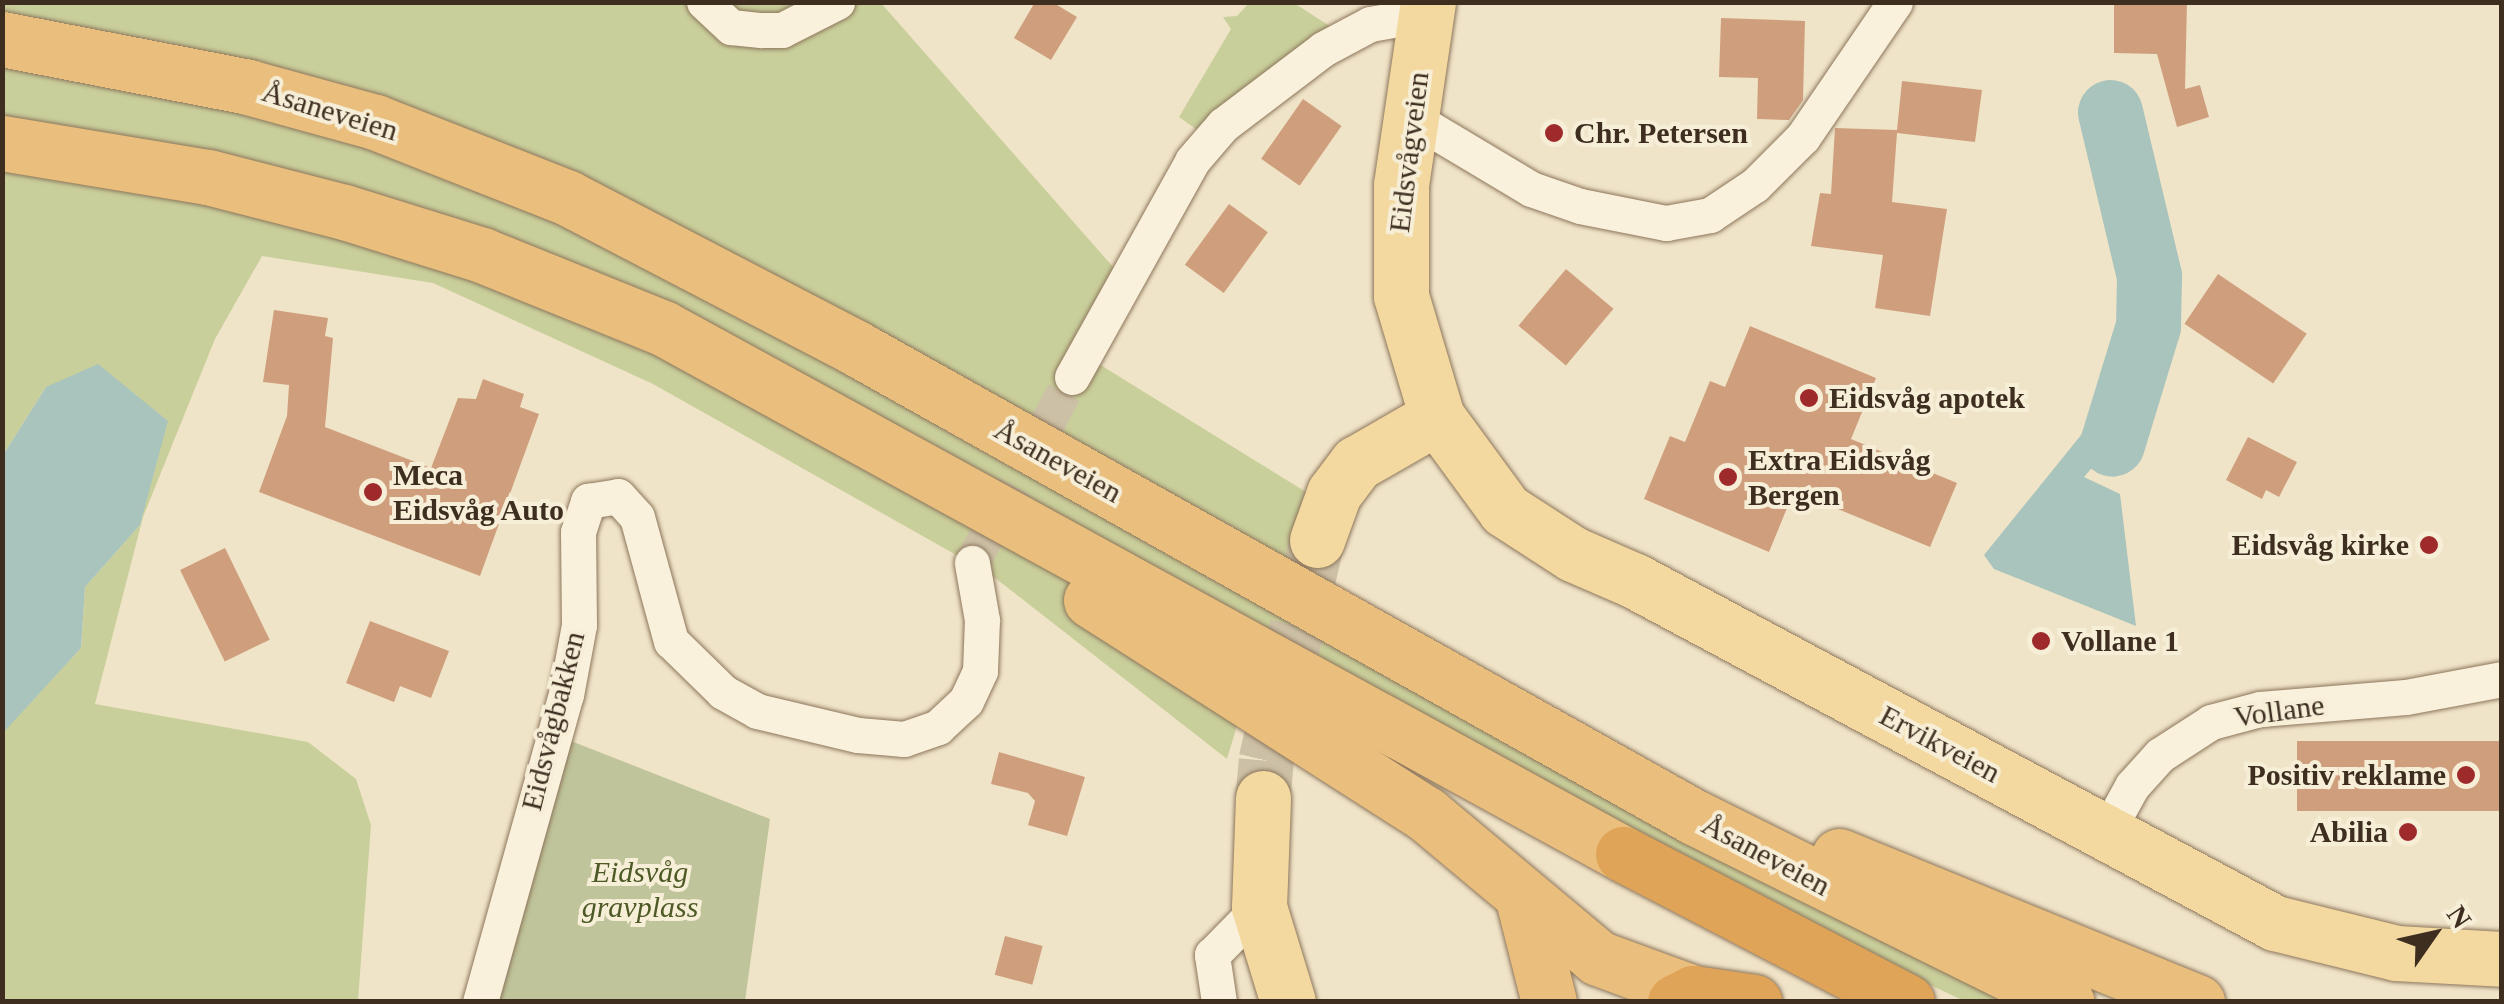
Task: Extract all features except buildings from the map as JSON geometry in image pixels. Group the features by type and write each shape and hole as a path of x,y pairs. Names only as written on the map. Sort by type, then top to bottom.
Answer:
{"highway":[{"name":"Åsaneveien","path":"2,39 248,87 375,122 508,173 692,259 1787,867 2067,1002"},
{"path":"2,143 208,177 344,212 512,267 728,358 1623,854 1906,1002"},
{"path":"728,358 806,434 1039,568 1383,784 1457,836 1598,958 1684,998 1754,1002"},
{"path":"1177,529 1262,542 1822,849 2197,1002"},
{"path":"1522,896 1549,1002"}],"main road":[{"name":"Eidsvågveien","path":"1416,6 1414,119 1397,246 1407,326 1436,417"},
{"path":"1317,540 1334,493 1357,463 1436,417"},
{"name":"Ervikveien","path":"1436,417 1505,510 1543,538 2275,923 2396,953 2502,958"},
{"path":"1263,798 1259,906 1288,1002"}],"street":[{"path":"704,2 730,28 782,30 837,2"},
{"path":"1414,119 1531,188 1580,206 1666,223 1710,214 1755,185 1803,137 1895,2"},
{"path":"1072,377 1192,162 1223,125 1323,49 1416,6"},
{"name":"Eidsvågbakken","path":"480,1002 566,694 578,625 578,532 588,501 618,496 637,516 672,640 722,692 758,711 858,735 904,739 938,726 966,701 980,671 982,620 972,564"},
{"name":"Vollane","path":"2106,834 2132,786 2160,754 2211,722 2260,709 2406,697 2502,680"},
{"path":"1219,1002 1212,956 1259,906"}],"green space":[{"path":"3,3 881,3 1121,276 1073,348 1306,492 1272,607 2013,1001 1964,1001 1786,916 1266,628 1227,759 990,574 653,384 433,283 262,256 215,339 143,517 95,704 308,742 356,779 371,825 358,1001 3,1001 2,733 81,648 85,587 140,525 46,387 3,455"},
{"path":"1249,3 1294,3 1331,27 1203,134 1179,117 1231,29 1223,17 1237,16"},
{"name":"Eidsvåg gravplass","path":"548,732 770,819 745,1001 499,1002"}],"water":[{"path":"98,364 168,421 140,525 85,587 81,648 3,733 3,455 46,387"},
{"path":"2136,367 2112,444 2084,477 2120,494 2136,626 1994,569 1984,555"}],"waterway":[{"path":"2110,112 2149,276 2148,326 2112,444"}],"tunnel":[{"path":"972,563 1072,377"},
{"path":"1263,798 1266,760 1317,540"}],"place":[{"name":"Chr. Petersen","path":"1554,133"},
{"name":"Eidsvåg apotek","path":"1809,398"},
{"name":"Extra Eidsvåg Bergen","path":"1728,477"},
{"name":"Meca Eidsvåg Auto","path":"373,492"},
{"name":"Eidsvåg kirke","path":"2429,545"},
{"name":"Vollane 1","path":"2041,641"},
{"name":"Positiv reklame","path":"2466,775"},
{"name":"Abilia","path":"2408,832"}]}
